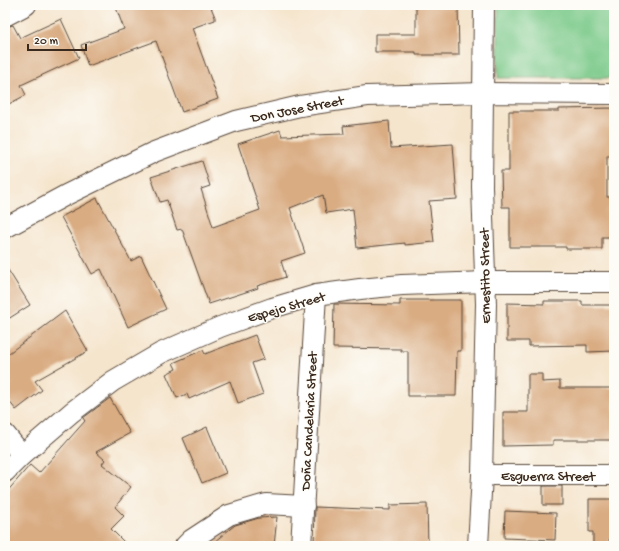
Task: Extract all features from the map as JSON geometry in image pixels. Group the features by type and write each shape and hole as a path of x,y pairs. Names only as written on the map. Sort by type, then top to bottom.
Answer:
{"street":[{"path":"5,16 26,5"},
{"name":"Ernestito Street","path":"478,546 482,475 486,282 482,187 484,5"},
{"name":"Don Jose Street","path":"5,228 66,195 154,152 236,120 300,106 367,96 483,93 614,94"},
{"name":"Espejo Street","path":"5,472 22,455 72,412 114,381 161,354 242,319 272,308 316,295 402,285 486,282 614,282"},
{"name":"Doña Candelaria Street","path":"301,546 316,295"},
{"path":"5,434 22,455"},
{"name":"Esguerra Street","path":"482,475 614,475"},
{"path":"186,546 191,540 229,515 266,504 304,506"}],"green space":[{"path":"498,5 614,5 614,78 498,78"}],"building":[{"path":"115,5 210,5 215,20 192,28 218,99 182,112 156,41 88,66 81,45 124,29"},
{"path":"416,5 458,5 459,55 416,55 416,52 375,52 375,34 416,34"},
{"path":"61,19 79,58 21,85 26,95 5,106 5,27 13,25 20,38"},
{"path":"614,108 614,156 607,156 607,197 614,197 614,237 602,237 602,249 566,249 566,247 510,247 510,207 502,207 501,171 509,171 509,111 559,111 559,109"},
{"path":"389,121 391,148 453,144 457,199 429,201 434,242 405,245 405,243 357,248 353,209 326,213 323,195 290,208 305,253 281,261 286,277 209,304 182,229 177,230 167,200 160,202 151,177 202,161 210,186 201,189 213,227 260,210 238,144 280,130 282,136 344,134 343,126"},
{"path":"97,198 131,261 141,256 166,309 128,327 101,269 92,274 61,217"},
{"path":"5,265 30,305 5,321"},
{"path":"400,300 461,300 461,351 457,351 456,396 408,396 408,351 401,351 401,349 333,348 334,304 400,305"},
{"path":"544,301 582,301 582,305 614,305 614,351 587,352 587,345 529,346 529,341 507,341 507,303 544,304"},
{"path":"65,311 88,351 35,381 42,390 16,410 5,396 5,356"},
{"path":"255,335 264,359 252,363 263,394 238,403 230,381 189,399 187,394 177,398 166,374 176,369 173,363 203,350 205,354"},
{"path":"528,374 542,374 542,382 560,381 560,388 614,388 614,440 553,440 553,445 503,446 503,412 528,412"},
{"path":"110,398 130,433 96,452 105,460 102,464 131,487 115,507 124,516 111,529 128,546 5,546 5,494 30,465 39,473 85,421 83,418"},
{"path":"207,427 226,473 202,483 183,438"},
{"path":"543,486 562,486 562,505 543,505"},
{"path":"589,499 614,499 614,539 609,539 610,546 593,546 593,532 589,532"},
{"path":"427,504 428,546 314,546 315,507 390,510 390,505"},
{"path":"505,511 556,513 555,540 504,538"},
{"path":"277,517 274,546 209,546 235,525 259,518"}]}
